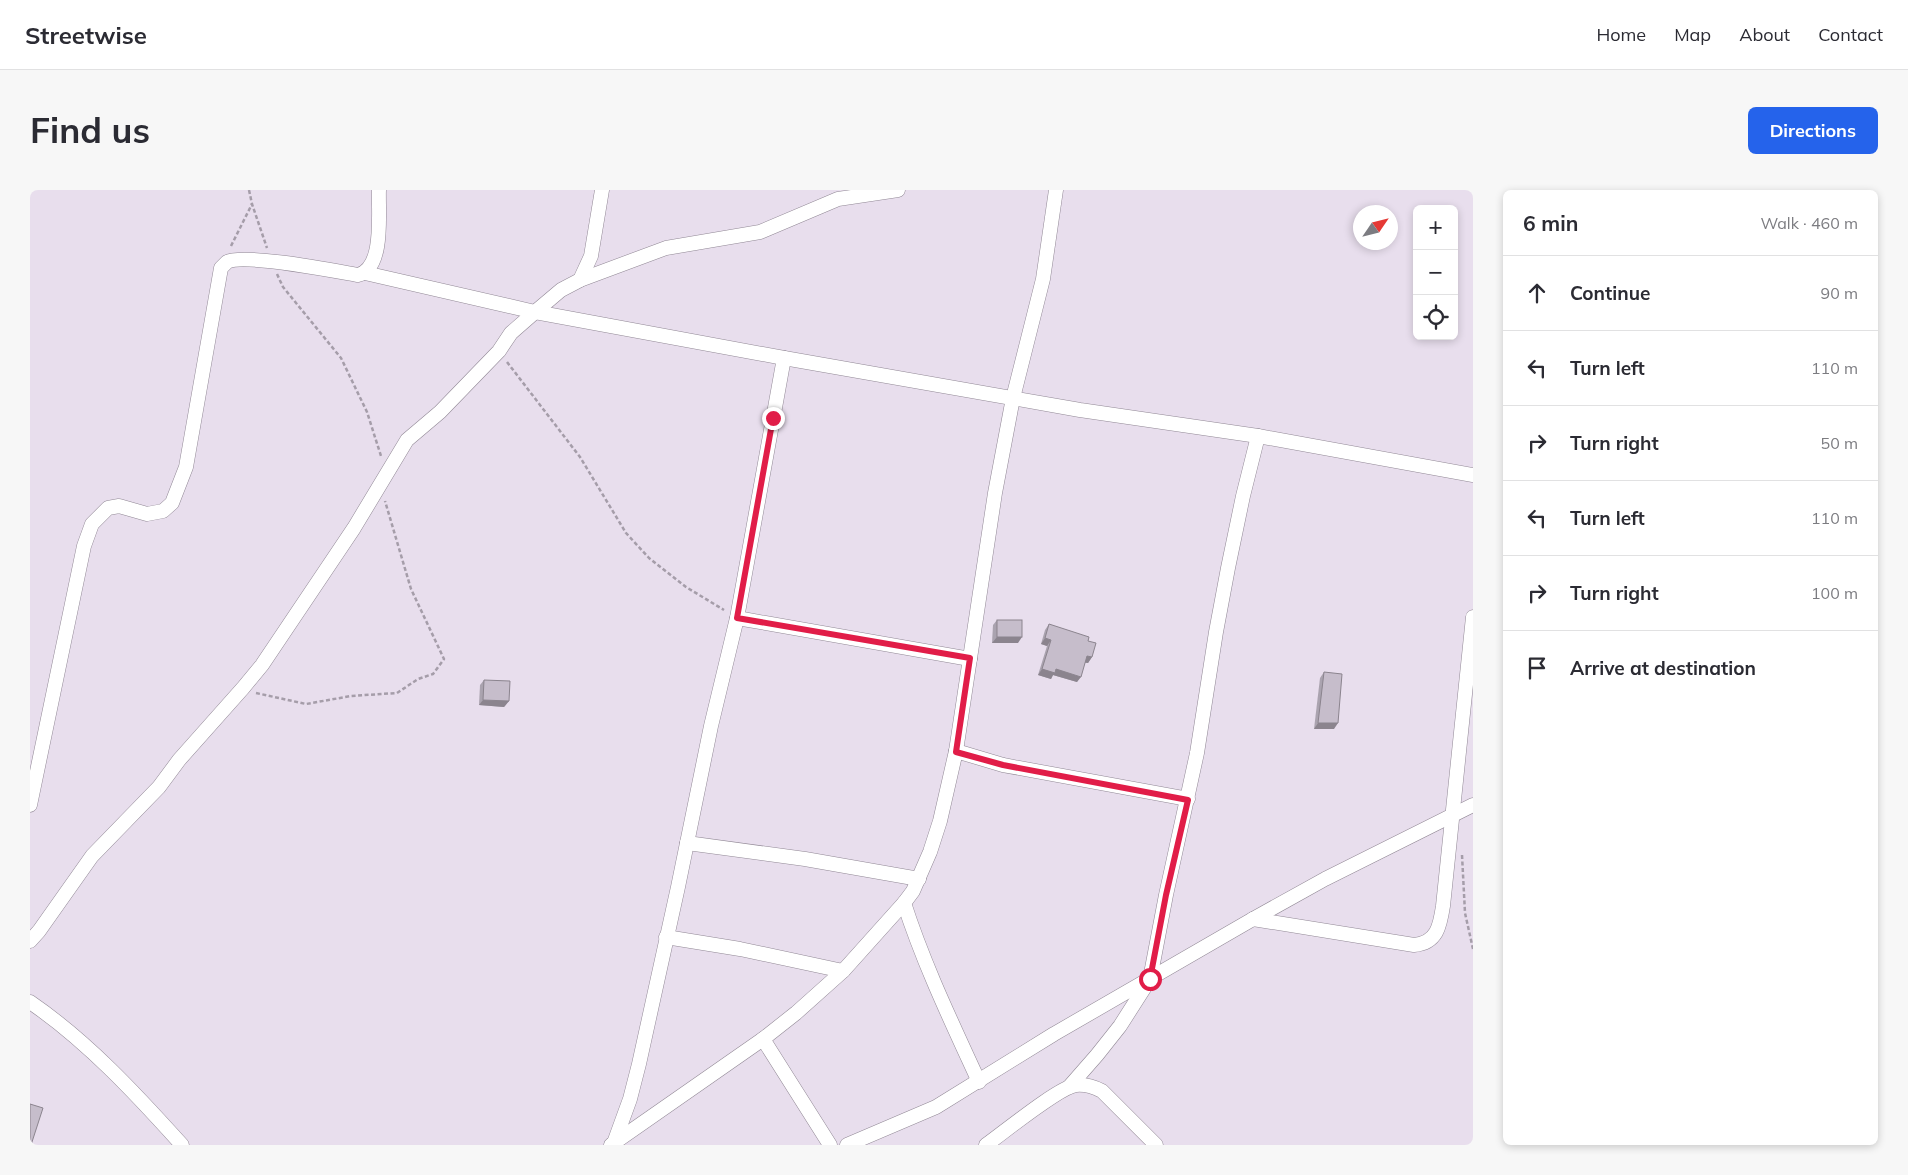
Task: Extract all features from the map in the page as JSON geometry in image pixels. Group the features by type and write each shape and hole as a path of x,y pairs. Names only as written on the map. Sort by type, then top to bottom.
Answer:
{"street":[{"path":"365,273 376,257 379,190"},
{"path":"580,280 591,256 602,190"},
{"path":"30,941 92,856 159,787 179,760 262,665 354,528 407,440 440,412 498,351 511,333 535,312 561,290 580,280 666,248 760,232 838,199 898,190"},
{"path":"612,1144 763,1039 796,1013 843,970 904,903 919,879 940,821 956,752 995,493 1013,398 1042,279 1056,190"},
{"path":"30,805 84,546 92,524 108,508 119,506 147,514 163,511 172,503 186,467 221,268 227,262 241,260 271,261 358,275 365,273 535,312 784,358 1013,398 1258,436 1473,475"},
{"path":"612,1144 630,1099 639,1064 737,618 784,358"},
{"path":"986,1145 1069,1087 1120,1026 1150,979 1166,895 1188,800 1216,632 1243,496 1258,436"},
{"path":"1253,919 1414,945 1423,944 1432,938 1442,918 1473,617"},
{"path":"737,618 970,658"},
{"path":"956,752 1003,765 1188,800"},
{"path":"847,1145 936,1107 1054,1034 1253,919 1325,880 1473,805"},
{"path":"687,842 814,860 919,879"},
{"path":"904,903 916,940 979,1082"},
{"path":"666,937 740,949 843,970"},
{"path":"30,1002 98,1058 182,1145"},
{"path":"763,1039 830,1145"},
{"path":"1069,1087 1085,1085 1102,1091 1156,1145"}],"path":[{"path":"243,688 266,696 306,704 351,696 397,692 418,679 433,674 444,659 411,589 381,482 380,453 367,412 341,358 283,287 271,261 249,190"},
{"path":"227,262 229,252 252,204"},
{"path":"498,351 580,456 626,532 649,558 686,587 737,618"},
{"path":"1450,837 1462,852 1464,861 1465,913 1473,948"}],"building":[{"path":"997,620 1022,620 1022,637 997,637"},
{"path":"1049,624 1089,637 1088,641 1096,643 1092,657 1087,656 1081,677 1056,669 1055,673 1042,669 1051,640 1045,638"},
{"path":"1324,672 1342,674 1338,723 1318,723"},
{"path":"484,680 510,681 509,701 483,700"},
{"path":"30,1104 43,1108 31,1145 30,1145"}],"route":[{"path":"773,418 737,618 970,658 956,752 1003,765 1188,800 1166,895 1150,979"}]}
